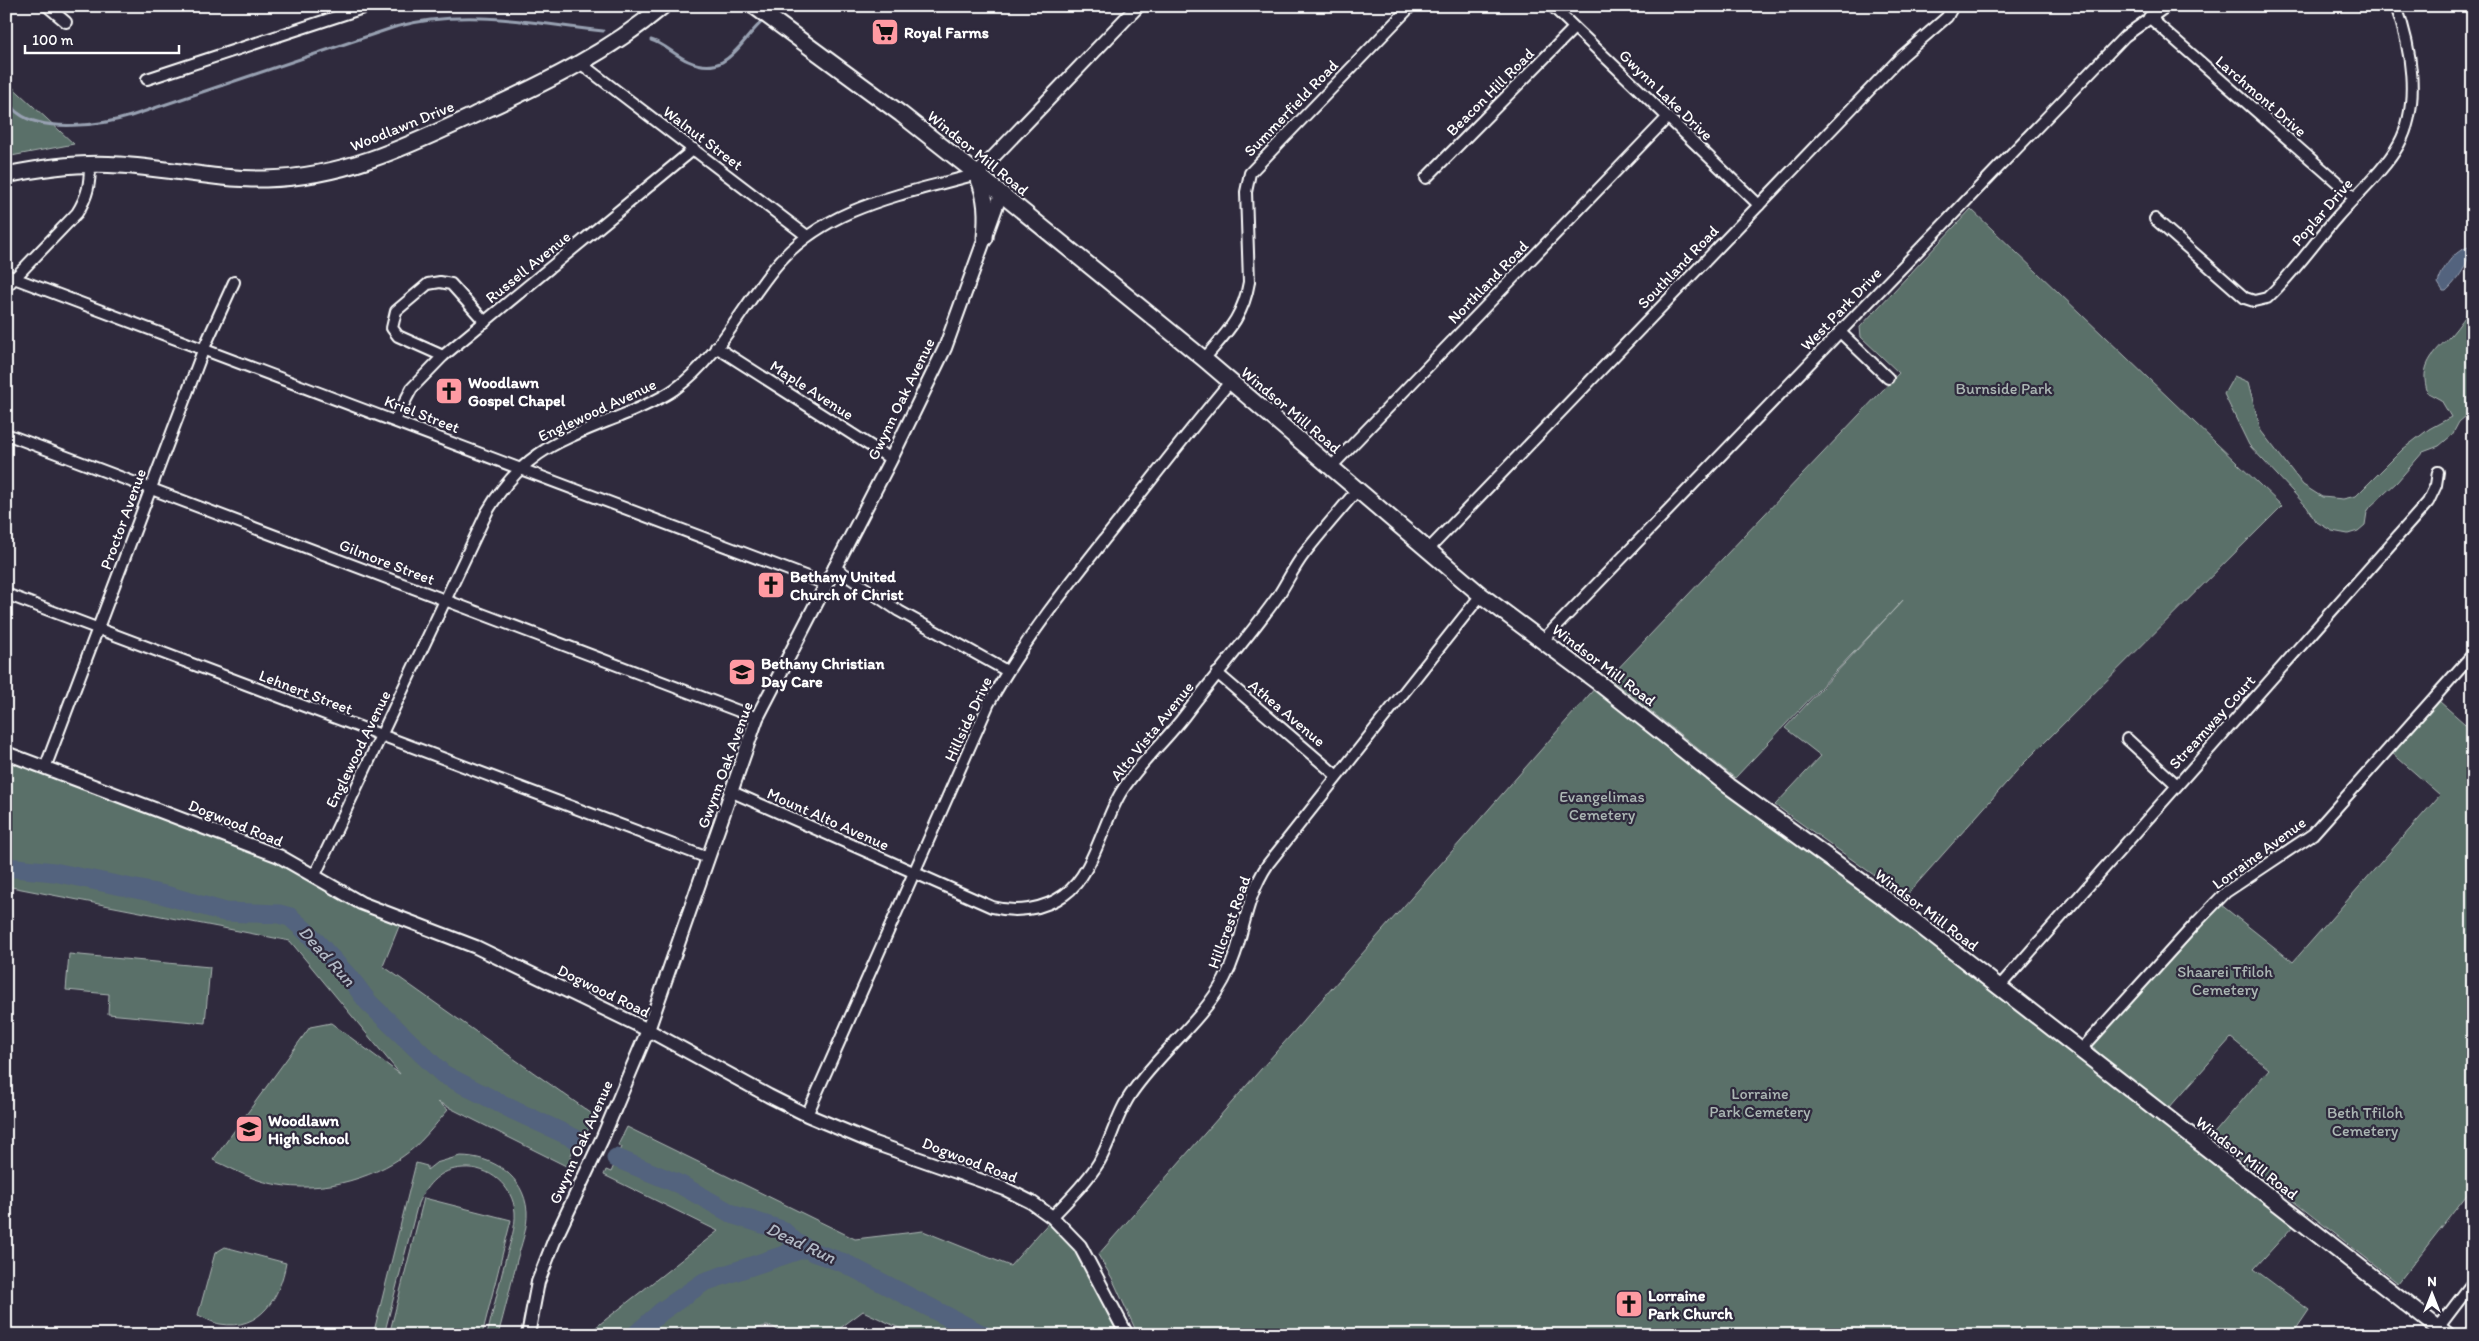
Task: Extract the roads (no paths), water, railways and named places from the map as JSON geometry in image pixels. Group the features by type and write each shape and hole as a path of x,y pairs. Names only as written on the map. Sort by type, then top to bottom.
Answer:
{"main road":[{"name":"Woodlawn Drive","path":"6,176 61,165 90,164 257,179 305,176 337,170 396,151 545,82 580,64 619,40 663,6"},
{"name":"Windsor Mill Road","path":"764,14 902,114 977,174 1204,359 1427,551 1481,595 1542,640 1729,786 1895,906 2442,1331"},
{"path":"977,174 985,194 987,207 985,238"}],"street":[{"path":"46,6 66,22"},
{"path":"148,79 369,6"},
{"path":"977,174 1138,6"},
{"name":"Summerfield Road","path":"1204,359 1236,321 1246,297 1249,282 1246,192 1250,174 1411,6"},
{"name":"Gwynn Lake Drive","path":"1552,6 1759,205"},
{"name":"Southland Road","path":"1427,551 1902,56 1947,17 1953,6"},
{"name":"West Park Drive","path":"1542,640 2124,36 2167,6"},
{"name":"Poplar Drive","path":"2155,219 2245,298 2254,301 2267,298 2398,144 2410,113 2411,94 2406,42 2396,6"},
{"name":"Larchmont Drive","path":"2149,17 2354,197"},
{"name":"Beacon Hill Road","path":"1426,178 1574,28"},
{"name":"Walnut Street","path":"580,64 807,236"},
{"name":"Northland Road","path":"1331,467 1667,118"},
{"name":"Russell Avenue","path":"395,420 412,388 443,356 694,150"},
{"path":"6,287 11,276 77,213 90,187 90,164"},
{"name":"Englewood Avenue","path":"314,878 487,512 505,482 519,468 556,442 632,412 674,390 700,367 775,267 807,236 844,214 864,205 977,174"},
{"name":"Gwynn Oak Avenue","path":"528,1335 538,1282 554,1241 602,1139 648,1030 757,718 891,459 945,348 963,303 1001,194"},
{"name":"Kriel Street","path":"11,276 826,584"},
{"name":"Proctor Avenue","path":"45,768 204,348 234,282"},
{"path":"443,356 398,336 392,328 396,312 428,284 440,282 451,284 484,322"},
{"path":"1840,332 1888,378"},
{"name":"Maple Avenue","path":"716,347 891,459"},
{"name":"Hillside Drive","path":"807,1114 989,704 1007,671 1044,616 1177,445 1230,382"},
{"name":"Gilmore Street","path":"6,434 757,718"},
{"name":"Streamway Court","path":"1999,987 2428,502 2436,485 2438,472"},
{"name":"Alto Vista Avenue","path":"914,874 992,907 1006,910 1036,908 1064,895 1082,874 1120,794 1138,769 1180,721 1278,596 1304,555 1357,490"},
{"path":"834,567 899,610 1007,671"},
{"name":"Lehnert Street","path":"6,594 708,858"},
{"name":"Hillcrest Road","path":"1052,1217 1098,1164 1131,1092 1210,1001 1231,965 1249,900 1257,880 1481,595"},
{"name":"Lorraine Avenue","path":"2080,1051 2226,892 2313,834 2473,654"},
{"name":"Athea Avenue","path":"1217,673 1337,776"},
{"path":"2127,739 2177,785"},
{"name":"Dogwood Road","path":"6,753 251,845 298,866 314,878 361,902 476,947 648,1030 760,1092 807,1114 874,1142 1005,1189 1032,1202 1052,1217 1084,1252 1128,1335"},
{"name":"Mount Alto Avenue","path":"730,791 914,874"},
{"path":"2442,1331 2473,1282"}],"water":[{"path":"2469,247 2466,265 2450,287 2443,291 2438,283 2442,272 2458,252"}],"waterway":[{"path":"775,15 805,6"},
{"path":"6,98 16,112 29,119 57,125 90,124 131,116 395,27 421,21 447,18 499,19 603,31"},
{"path":"651,40 688,61 702,65 714,65 732,55 765,19"},
{"name":"Dead Run","path":"6,867 54,872 165,895 225,912 279,914 290,917 309,934 353,982 368,1002 443,1074 511,1109 576,1139"},
{"name":"Dead Run","path":"616,1158 681,1185 734,1215 782,1230 795,1242 813,1252 844,1263 983,1335"},
{"path":"635,1335 662,1311 704,1282 805,1248"}],"place":[{"name":"Royal Farms","path":"885,32"},
{"name":"Woodlawn Gospel Chapel","path":"449,391"},
{"name":"Bethany United Church of Christ","path":"771,585"},
{"name":"Bethany Christian Day Care","path":"742,672"},
{"name":"Woodlawn High School","path":"249,1129"},
{"name":"Lorraine Park Church","path":"1629,1304"}],"park label":[{"name":"Burnside Park","path":"2004,388"},
{"name":"Evangelimas Cemetery","path":"1602,805"},
{"name":"Shaarei Tfiloh Cemetery","path":"2225,980"},
{"name":"Lorraine Park Cemetery","path":"1760,1102"},
{"name":"Beth Tfiloh Cemetery","path":"2365,1121"}]}
